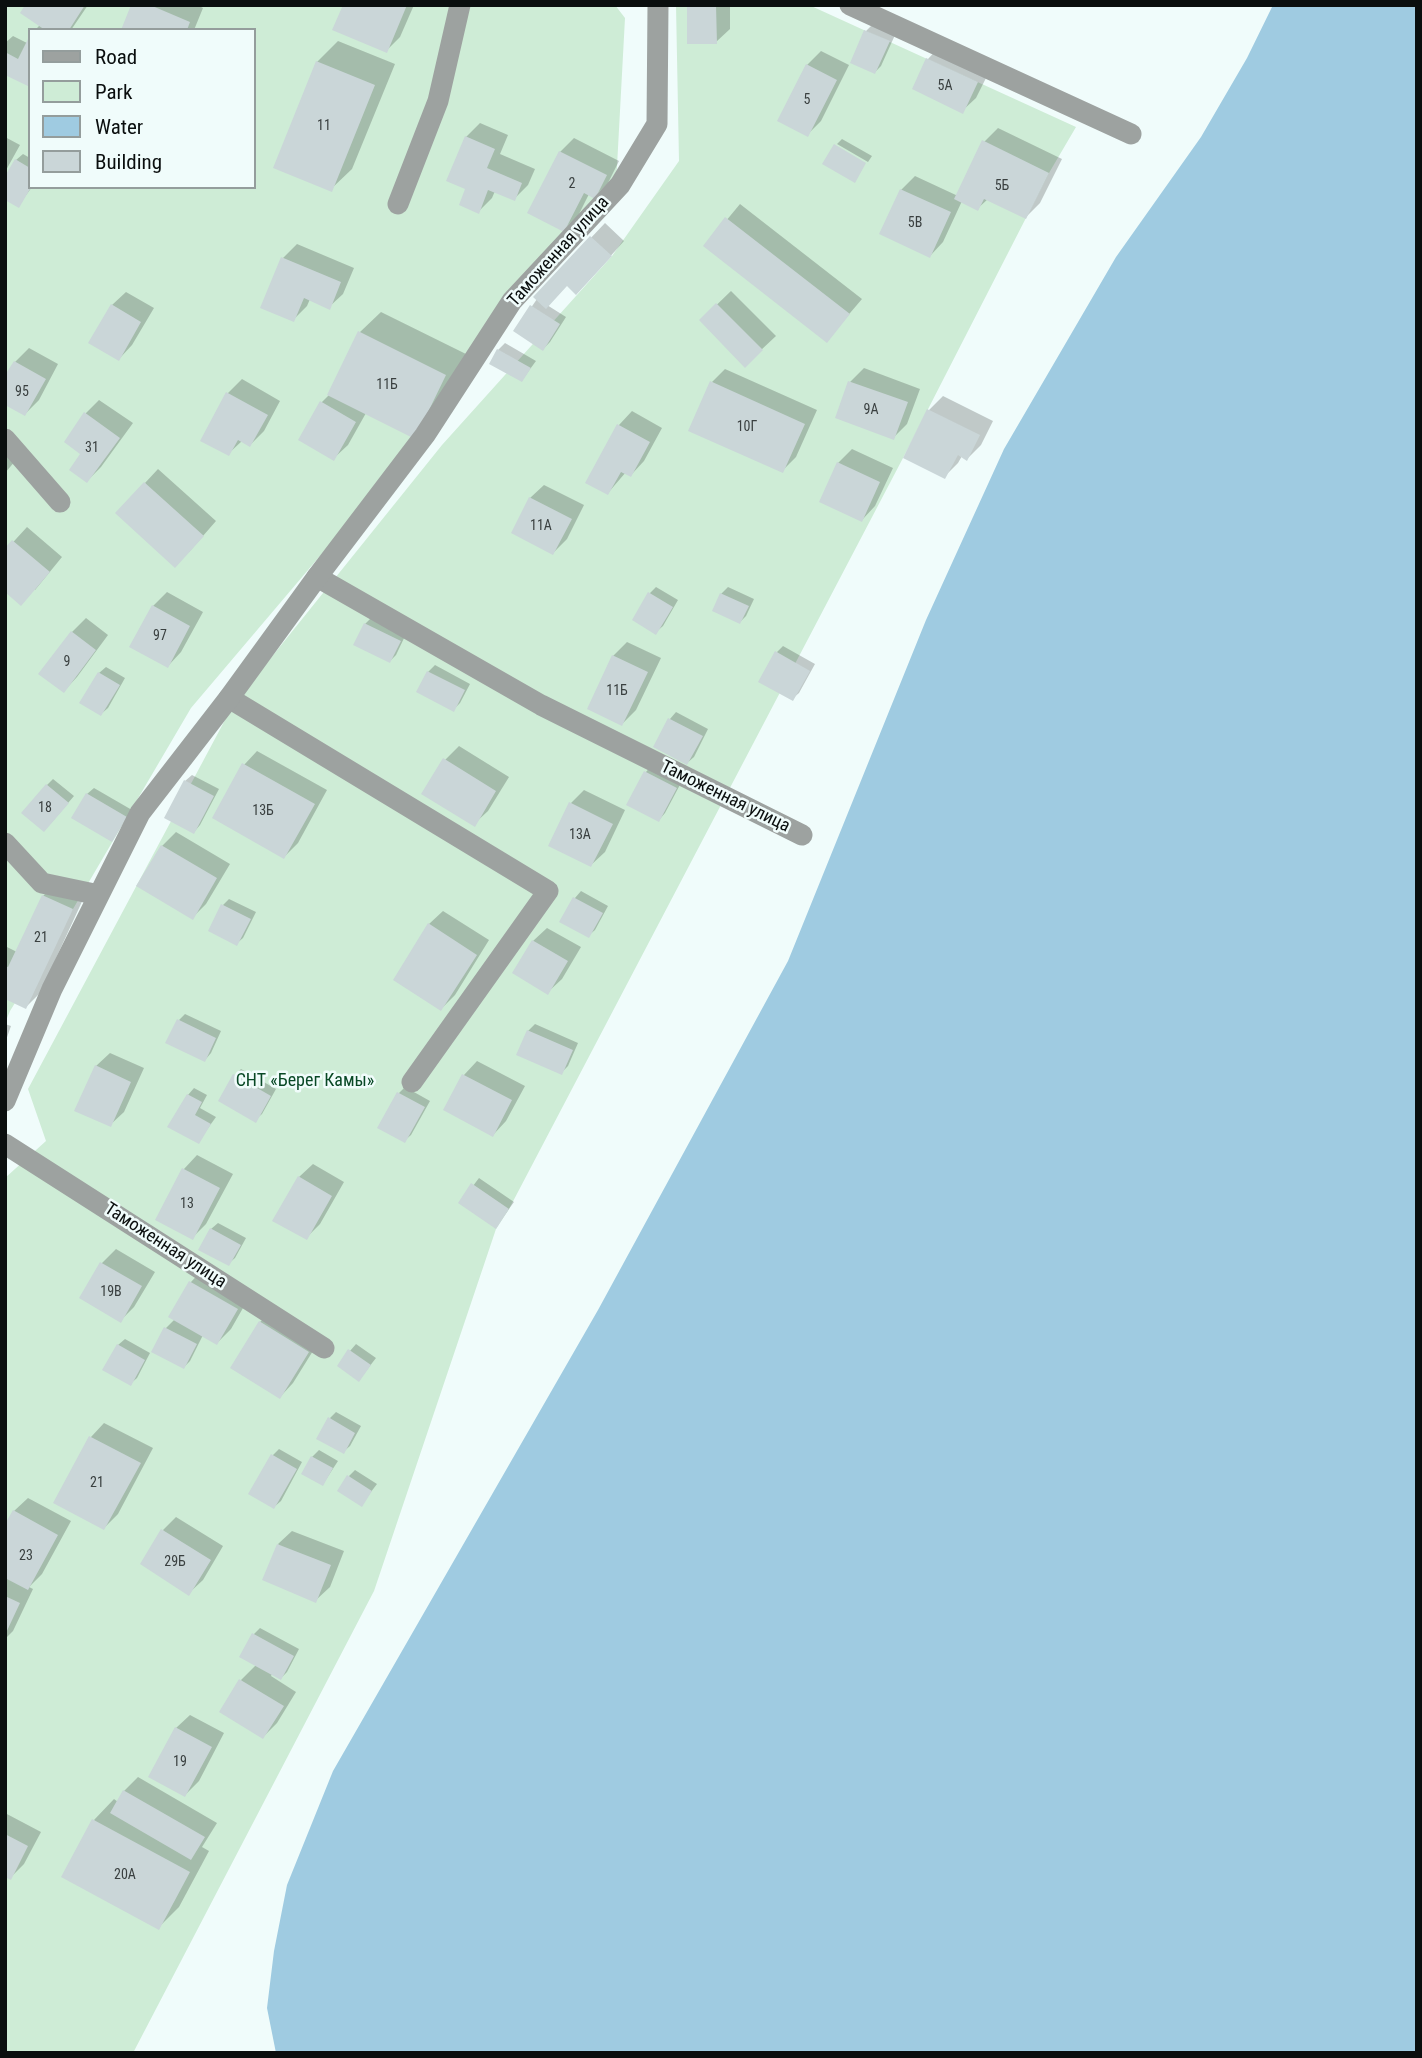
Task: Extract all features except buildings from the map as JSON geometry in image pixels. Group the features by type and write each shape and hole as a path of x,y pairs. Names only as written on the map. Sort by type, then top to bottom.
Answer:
{"street":[{"path":"398,204 438,101 460,5"},
{"name":"Таможенная улица","path":"5,1101 52,989 140,813 425,435 512,301 620,185 657,124 658,5"},
{"path":"850,5 1131,134"},
{"path":"5,439 60,502"},
{"name":"Таможенная улица","path":"317,577 541,705 802,835"},
{"path":"229,698 548,891 412,1082"},
{"path":"5,843 43,883 99,895"},
{"name":"Таможенная улица","path":"5,1144 324,1348"}],"green space":[{"path":"5,5 615,5 625,18 616,185 506,297 414,445 191,708 5,1023"},
{"name":"СНТ «Берег Камы»","path":"676,5 809,5 1076,127 1049,173 903,458 509,1209 496,1229 374,1591 133,2053 5,2053 5,1178 46,1141 28,1089 233,705 442,445 612,256 679,161"}],"water":[{"path":"1273,5 1417,5 1417,2053 276,2053 267,2008 274,1951 287,1885 333,1771 598,1310 788,961 926,620 1004,449 1116,257 1201,137 1247,58"}]}
